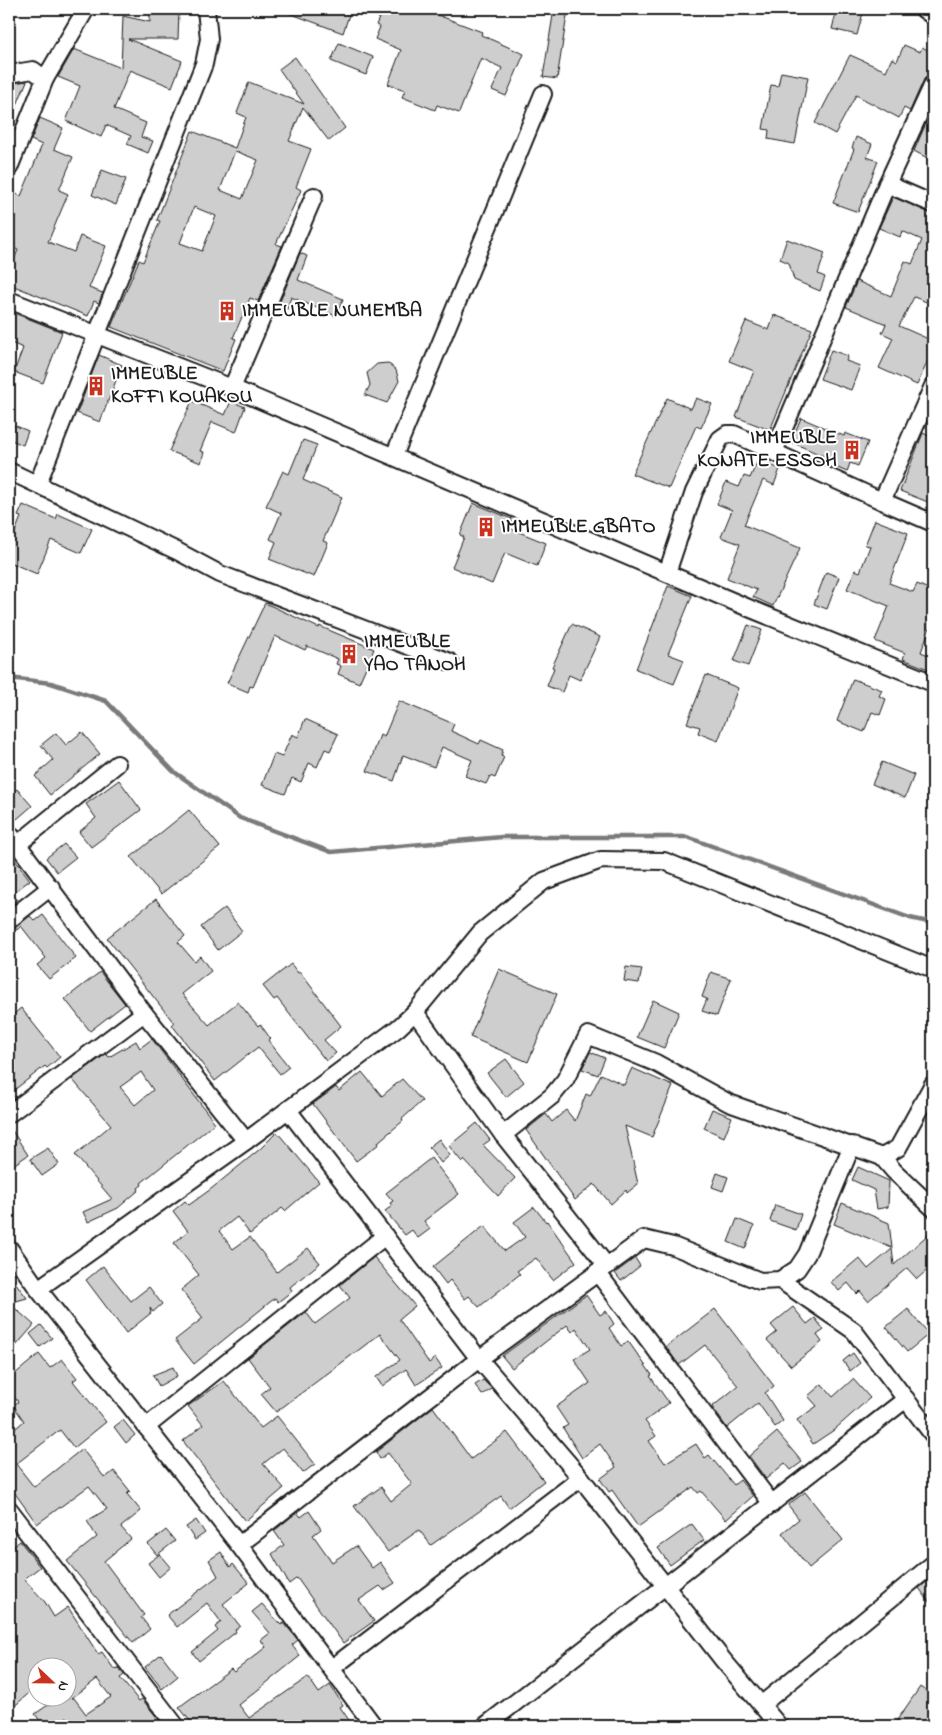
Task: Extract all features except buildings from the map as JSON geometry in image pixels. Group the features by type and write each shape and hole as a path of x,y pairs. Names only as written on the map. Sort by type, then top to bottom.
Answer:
{"street":[{"path":"9,168 45,79 86,9"},
{"path":"38,484 204,64 209,39 206,9"},
{"path":"924,9 933,16"},
{"path":"9,74 33,70 45,79"},
{"path":"774,452 887,184 933,84"},
{"path":"394,456 543,94"},
{"path":"887,184 933,204"},
{"path":"232,388 314,196"},
{"path":"9,300 232,388 667,573 933,683"},
{"path":"882,501 933,386"},
{"path":"667,573 694,492 720,439 727,434 734,434 933,523"},
{"path":"9,471 220,574 450,662"},
{"path":"116,764 13,839 51,886 144,1013 246,1141"},
{"path":"38,1289 246,1141 398,1028 415,1012 480,933 544,881 601,860 664,861 933,969"},
{"path":"9,920 51,886"},
{"path":"415,1012 772,1504"},
{"path":"9,1114 144,1013"},
{"path":"503,1135 552,1096 565,1080 588,1035 656,1063 729,1103 882,1157 933,1208"},
{"path":"882,1157 898,1148 933,1084"},
{"path":"288,1110 479,1359 581,1478 723,1660 779,1726"},
{"path":"238,1545 479,1359 644,1240 673,1246 760,1281 780,1280 797,1269 807,1254 852,1145"},
{"path":"146,1427 385,1236"},
{"path":"9,1248 38,1289 238,1545 374,1726"},
{"path":"780,1280 854,1331 933,1435"},
{"path":"485,1726 906,1399"},
{"path":"332,1668 581,1478"},
{"path":"9,1509 176,1726"},
{"path":"762,1705 933,1564"}],"waterway":[{"path":"9,678 51,683 106,701 173,771 240,818 331,852 502,837 687,837 910,918 933,923"}],"place":[{"name":"IMMEUBLE NUMEMBA","path":"227,311"},
{"name":"IMMEUBLE KOFFI KOUAKOU","path":"96,386"},
{"name":"IMMEUBLE KONATE ESSOH","path":"852,450"},
{"name":"IMMEUBLE GBATO","path":"486,527"},
{"name":"IMMEUBLE YAO TANOH","path":"349,654"}]}
